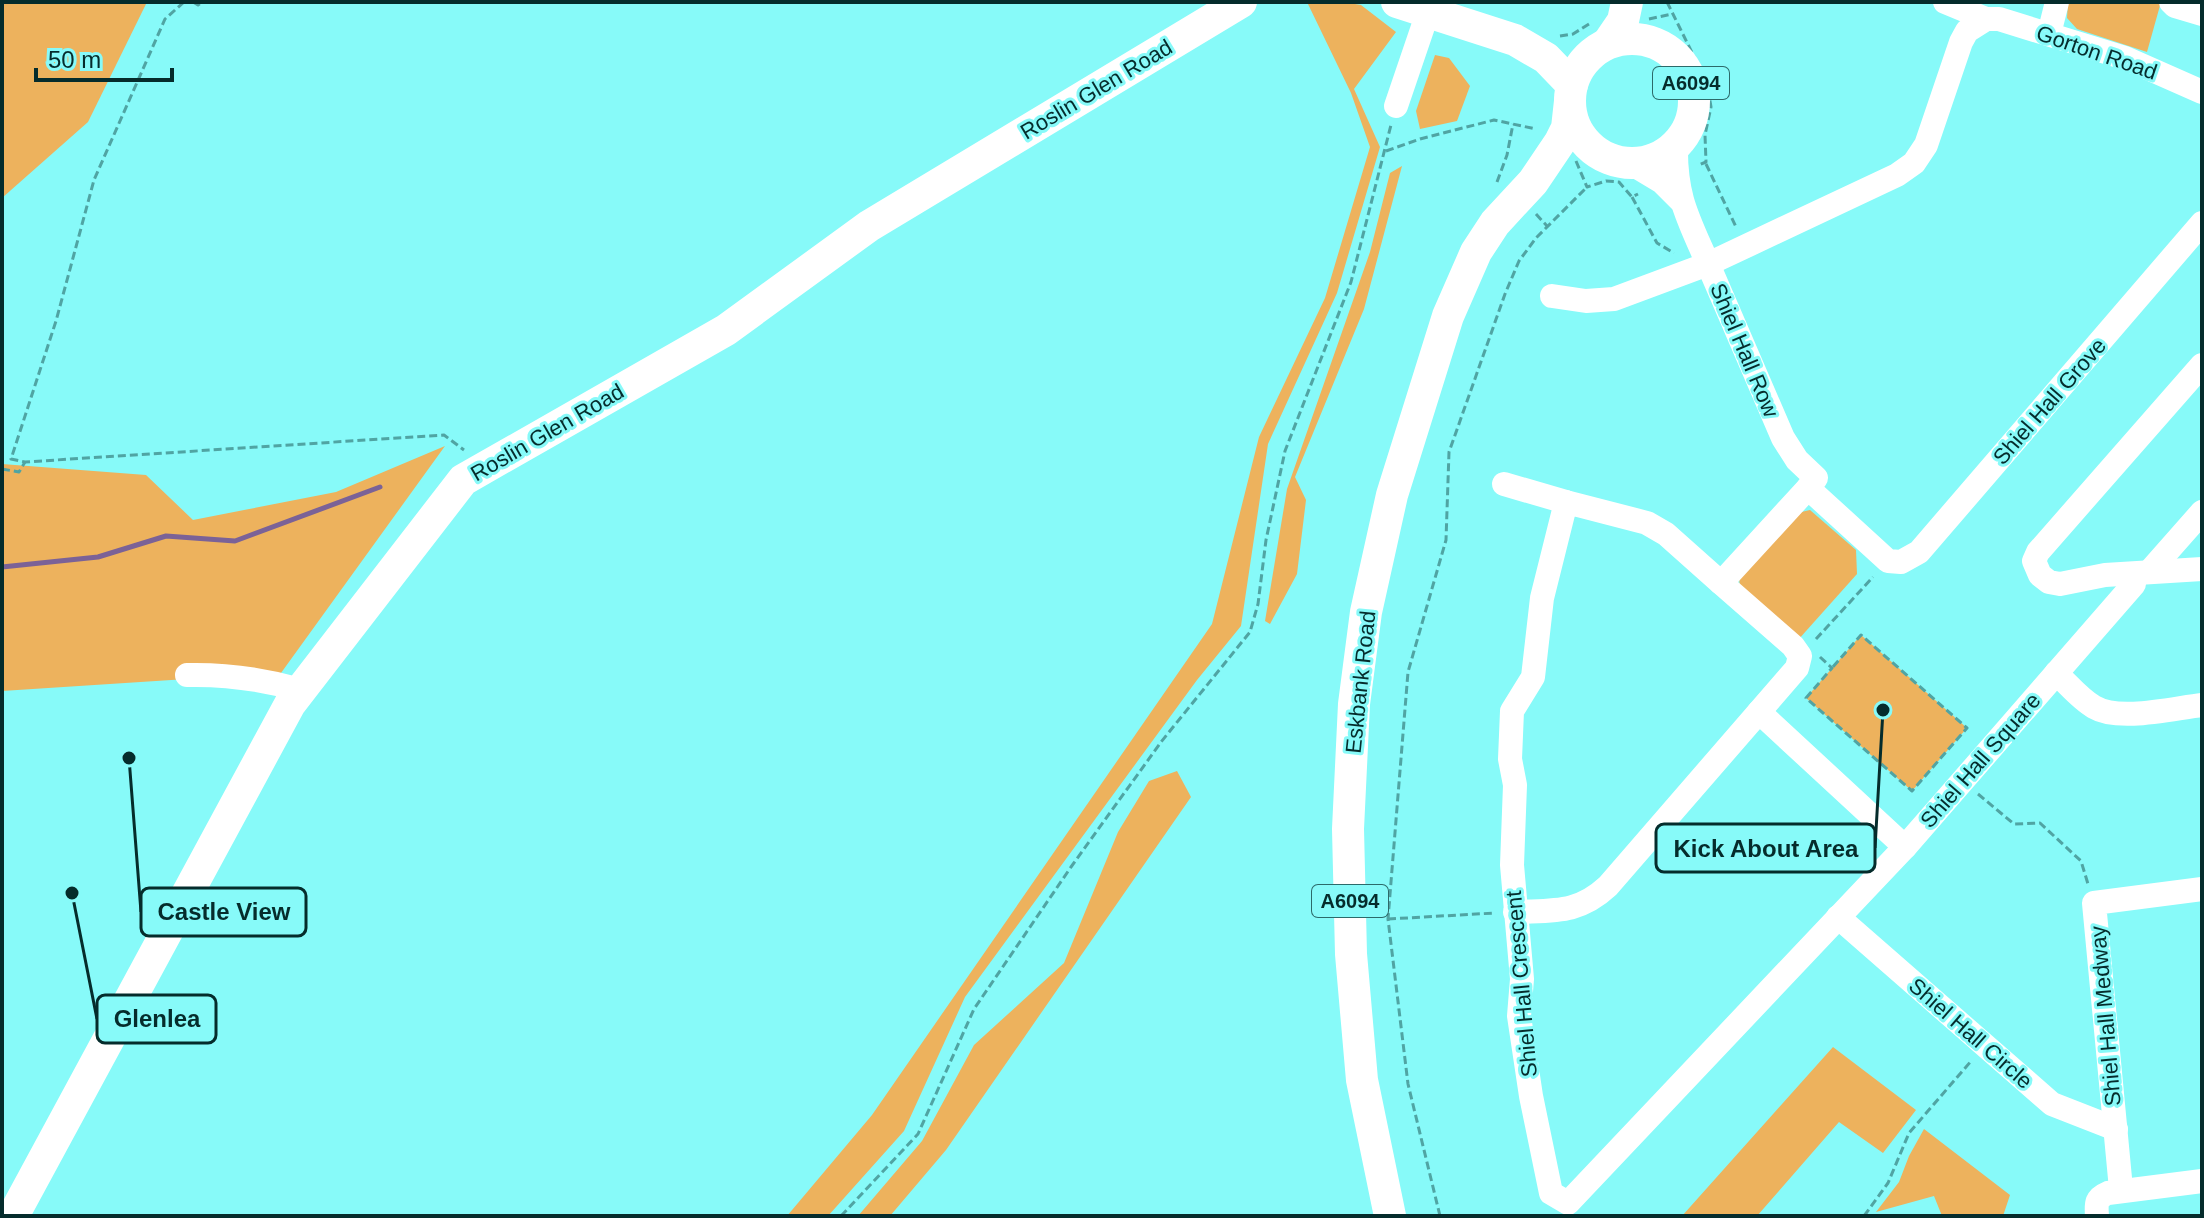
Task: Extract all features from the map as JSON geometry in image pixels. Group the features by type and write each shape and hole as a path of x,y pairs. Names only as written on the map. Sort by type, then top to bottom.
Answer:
{"main road":[{"name":"Roslin Glen Road","path":"13,1216 290,704 463,480 726,330 869,226 1241,2"},
{"path":"1397,2 1515,40 1546,58 1567,62 1598,50"},
{"name":"Eskbank Road","path":"1390,1216 1362,1080 1351,954 1348,829 1354,704 1366,612 1392,495 1448,316 1476,252 1495,223 1533,182 1593,163 1567,128 1571,93 1579,69 1623,21 1627,2"},
{"name":"A6094","path":"1644,2 1661,44 1676,57 1690,77 1694,101 1690,125 1671,168"},
{"name":"A6094","path":"1598,50 1636,39 1661,44"},
{"path":"1546,58 1571,93 1572,119 1579,135 1592,149 1593,163 1656,159 1671,168"}],"street":[{"name":"Gorton Road","path":"1945,2 1986,19 1999,19 2125,58 2202,92"},
{"path":"2049,34 2057,2"},
{"path":"2171,2 2202,14"},
{"path":"1396,106 1428,12"},
{"path":"1671,168 1680,200 1708,264 1897,175 1914,163 1926,145 1937,82 1967,31 1986,19"},
{"name":"Shiel Hall Grove","path":"1888,561 1901,562 1919,552 2202,223"},
{"name":"Shiel Hall Row","path":"1552,296 1586,301 1614,299 1708,264 1783,438 1797,460 1816,478 1808,488"},
{"path":"2202,365 2038,552 2034,561 2040,575 2049,582 2060,584 2105,575 2142,578 2202,569"},
{"path":"1504,484 1647,523 1666,534 1793,646 1804,652 1797,668 1592,901 1578,908 1515,912"},
{"path":"1721,583 1808,488 1888,561"},
{"name":"Shiel Hall Crescent","path":"1566,502 1542,598 1533,677 1512,711 1510,759 1515,785 1512,865 1522,979 1519,1016 1531,1096 1551,1193 1567,1210 1905,847"},
{"name":"Shiel Hall Square","path":"1905,847 2056,673 2202,512"},
{"path":"2056,673 2094,707 2107,712 2121,714 2202,705"},
{"path":"187,675 223,674 265,680 301,690"},
{"path":"1759,712 1905,847"},
{"name":"Shiel Hall Medway","path":"2121,1189 2094,903 2202,889"},
{"name":"Shiel Hall Circle","path":"1838,917 2052,1104 2116,1129"},
{"path":"2097,1216 2099,1197 2121,1189 2202,1181"}],"path":[{"path":"184,2 165,19 94,180 56,321 11,459 25,462 444,435 486,466"},
{"path":"1667,2 1707,83 1711,107 1705,135 1706,162 1745,246"},
{"path":"841,1216 918,1134 974,1009 1161,742 1250,632 1258,604 1266,540 1285,451 1351,282 1396,106"},
{"path":"1386,151 1494,120 1542,131 1593,163 1606,181 1619,182 1632,197 1671,168 1706,162"},
{"path":"1440,1216 1408,1084 1388,919 1408,672 1446,540 1449,452 1505,294 1519,261 1593,163"},
{"path":"2,469 19,472 25,462"},
{"path":"1832,668 1804,652 1888,561"},
{"path":"1861,635 1967,728 1912,791 1806,698 1832,668 1861,635"},
{"path":"1962,781 2014,824 2040,823 2081,861 2094,903"},
{"path":"1388,919 1515,912"},
{"path":"1864,1216 1888,1183 1909,1133 1984,1045"}],"shaded area":[{"path":"2,2 147,2 88,122 2,198"},
{"path":"1307,2 1361,5 1396,32 1354,89 1380,147 1337,293 1268,444 1241,626 1197,680 965,997 904,1131 828,1216 787,1216 872,1115 1212,624 1259,437 1325,298 1370,147 1351,93"},
{"path":"2068,2 2161,2 2147,52 2077,29 2067,18"},
{"path":"1435,55 1449,58 1470,86 1457,121 1420,129 1416,111"},
{"path":"1402,166 1364,309 1295,477 1306,500 1297,574 1270,624 1265,621 1287,489 1370,252 1390,173"},
{"path":"445,446 281,673 2,691 2,464 146,475 193,520 336,492"},
{"path":"1810,510 1856,550 1857,574 1798,640 1740,589 1739,576 1797,513"},
{"path":"1861,635 1967,728 1912,791 1806,698"},
{"path":"1177,771 1191,797 946,1150 890,1216 858,1216 922,1141 974,1045 1064,963 1118,832 1149,781"},
{"path":"1833,1047 1916,1110 1883,1153 1839,1122 1757,1216 1682,1216"},
{"path":"1924,1129 2010,1195 2003,1216 1942,1216 1934,1196 1876,1212 1899,1182"}],"waterway":[{"path":"2,567 98,557 166,536 235,541 380,487"}],"place":[{"name":"Kick About Area","path":"1883,710"},
{"name":"Castle View","path":"129,758"},
{"name":"Glenlea","path":"72,893"}]}
